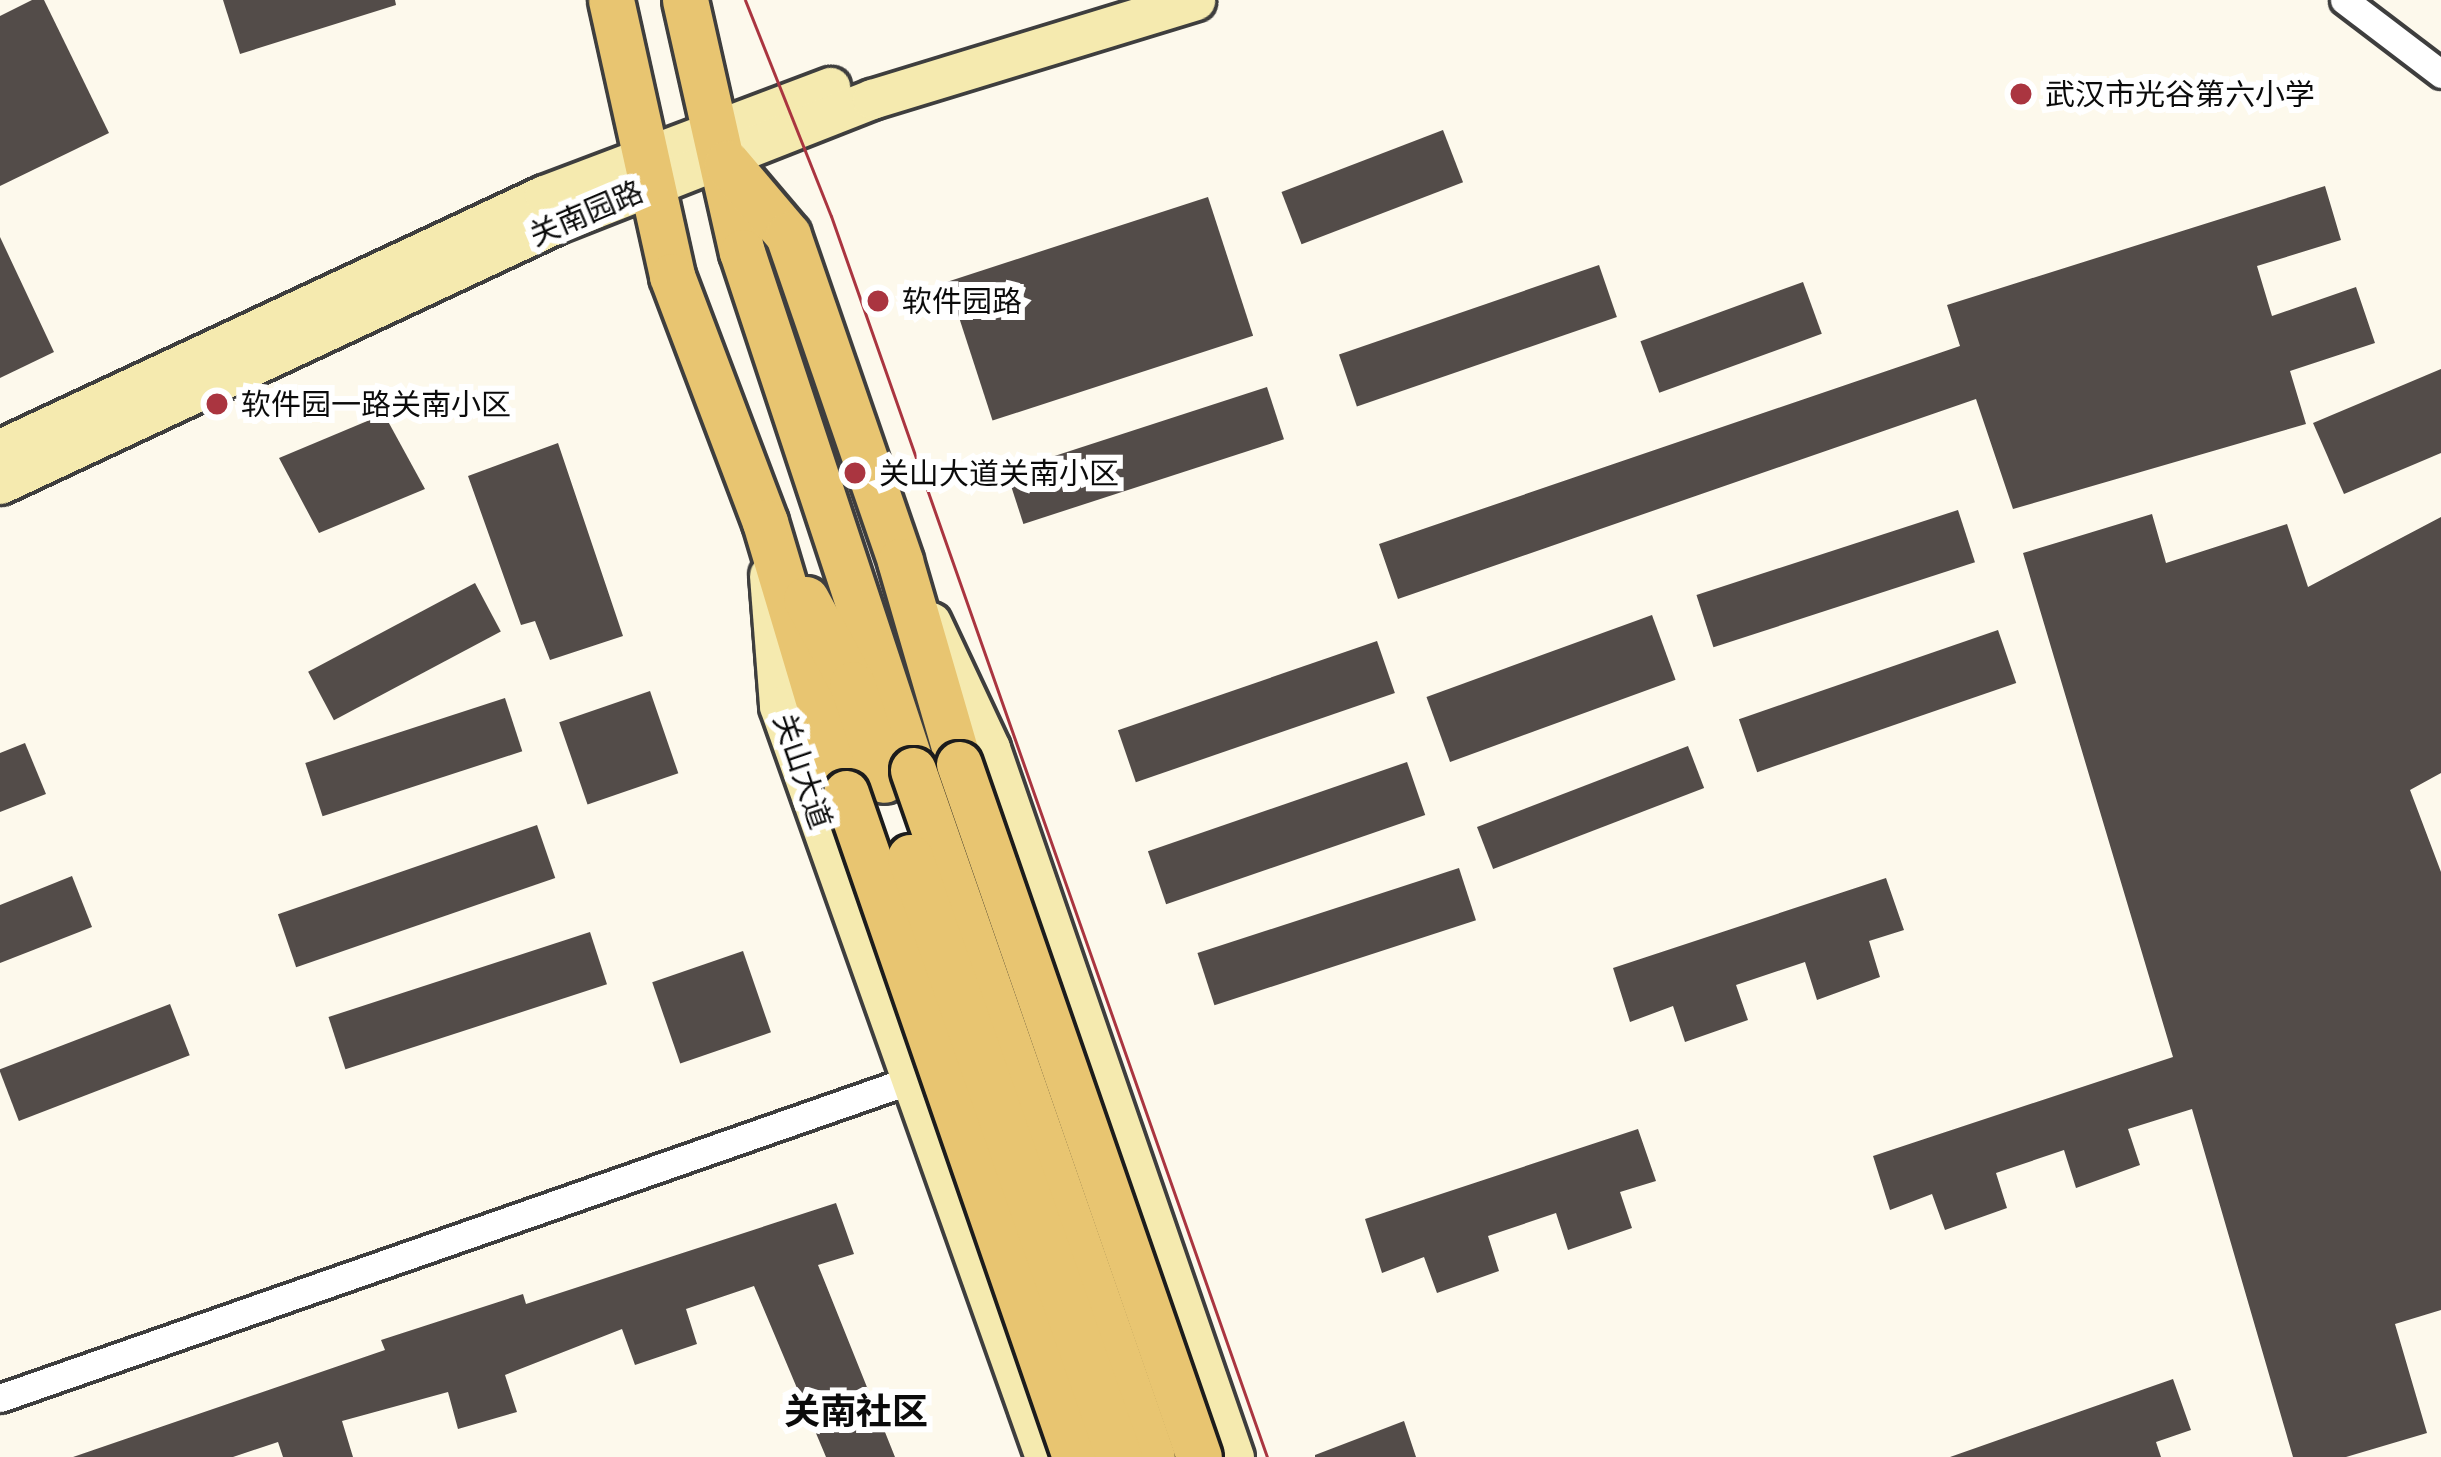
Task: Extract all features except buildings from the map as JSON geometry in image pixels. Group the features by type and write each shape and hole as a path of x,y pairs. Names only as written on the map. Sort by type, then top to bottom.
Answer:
{"main road":[{"name":"关山大道","path":"611,0 672,276 765,522 779,706 1045,1457"},
{"path":"686,0 742,252 884,664 881,781 1118,1457"},
{"name":"关南园路","path":"720,144 862,75 1108,0"},
{"name":"关南园路","path":"0,484 651,170 720,144 1195,0"},
{"path":"720,144 788,235 900,561 959,764 1199,1457"},
{"name":"关南园路","path":"0,449 544,195 651,170"},
{"path":"765,522 852,684 1075,1457"},
{"path":"900,561 990,748 1234,1457"},
{"path":"881,781 1152,1457"}],"street":[{"path":"2344,0 2441,74"},
{"path":"0,1398 909,1081 1082,1015"}],"tram line":[{"path":"745,0 831,216 1267,1457"}],"place":[{"name":"武汉市光谷第六小学","path":"2021,94"},
{"name":"软件园路","path":"878,301"},
{"name":"软件园一路关南小区","path":"217,404"},
{"name":"关山大道关南小区","path":"855,473"}],"district":[{"name":"关南社区","path":"856,1411"}]}
